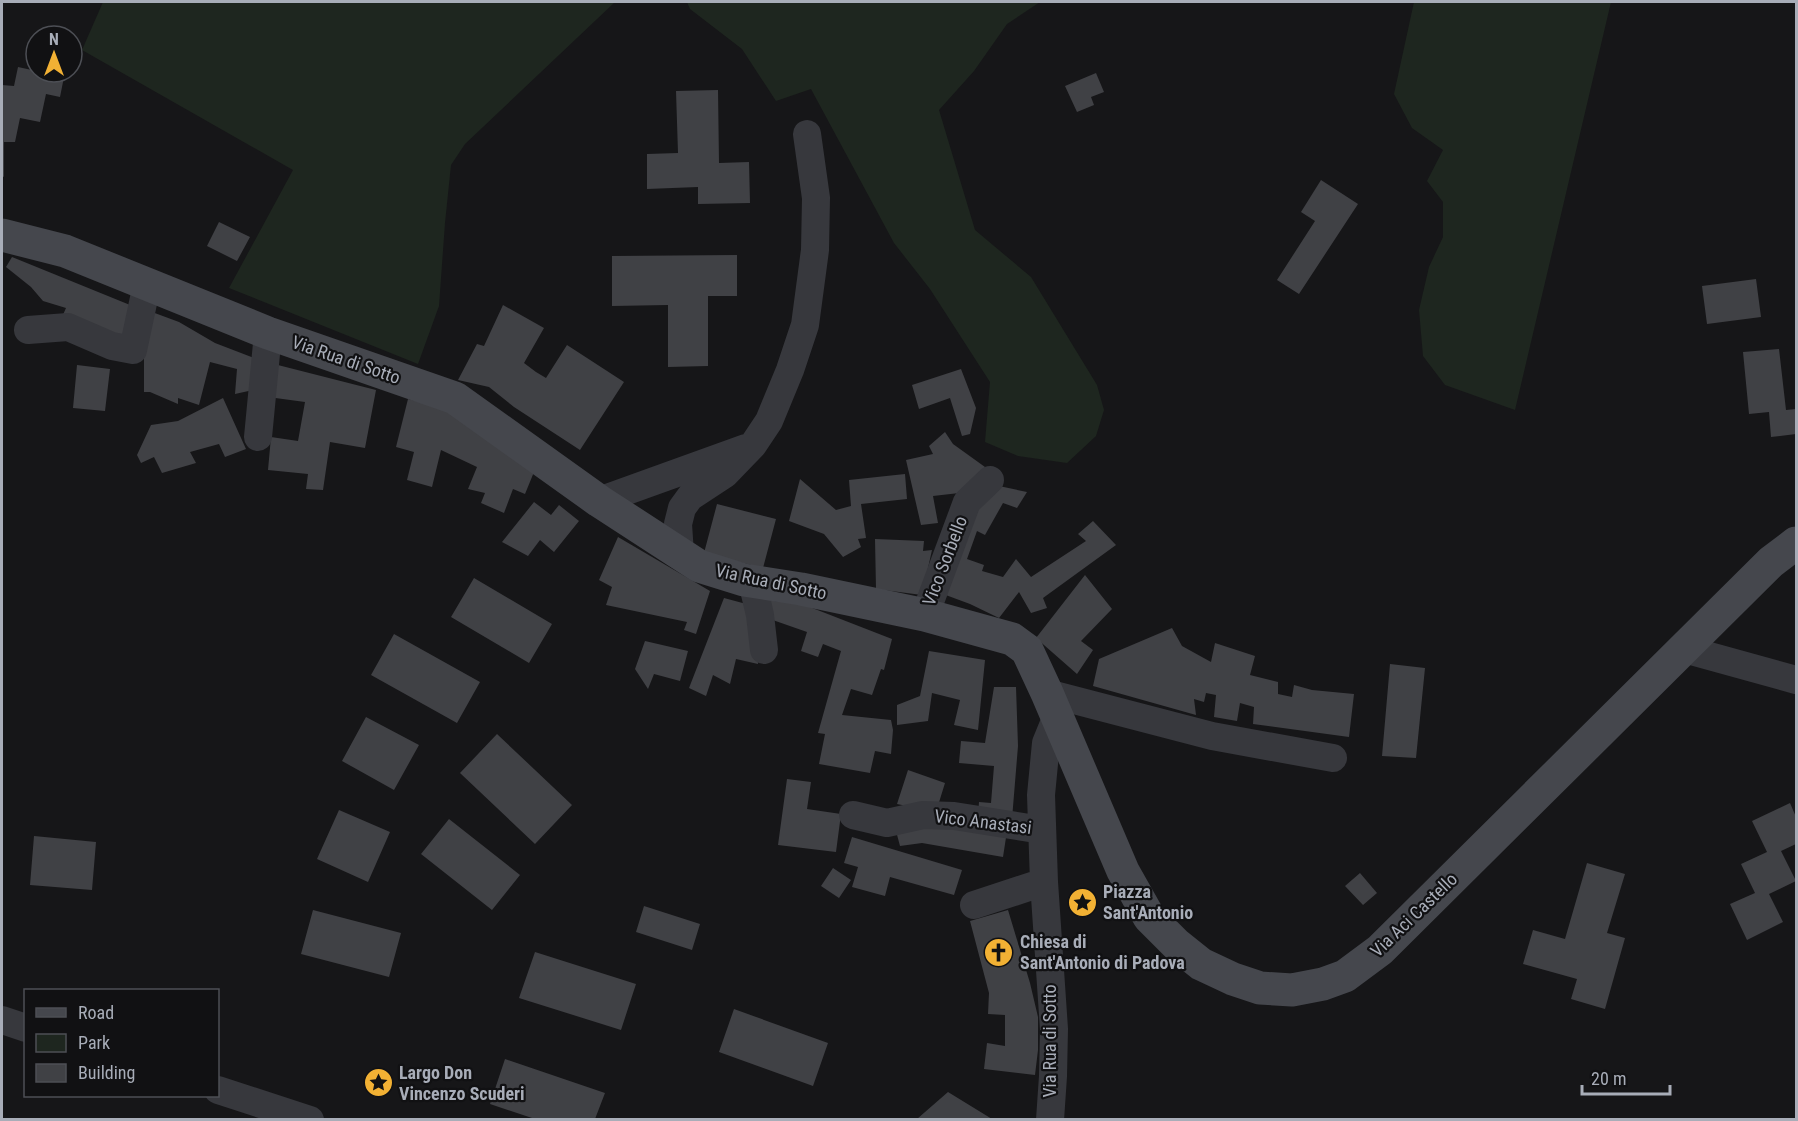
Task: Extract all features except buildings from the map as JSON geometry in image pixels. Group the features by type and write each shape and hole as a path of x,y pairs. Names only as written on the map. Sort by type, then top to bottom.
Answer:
{"street":[{"path":"680,554 678,524 682,508 690,497 725,474 753,445 769,422 805,325 815,250 816,198 807,134"},
{"name":"Via Rua di Sotto","path":"2,235 65,251 268,333 455,398 599,501 699,566 752,581 801,588 925,615 1012,639 1027,650 1052,705 1041,795 1044,882 1054,1029 1050,1119"},
{"path":"28,330 68,327 112,346 133,350 147,285"},
{"path":"258,437 268,333"},
{"path":"599,501 753,445"},
{"name":"Vico Sorbello","path":"925,615 967,502 990,480"},
{"name":"Via Aci Castello","path":"1052,705 1123,871 1149,917 1176,944 1201,964 1233,979 1260,988 1292,990 1323,984 1345,976 1380,950 1771,562 1797,543"},
{"path":"752,581 760,615 764,650"},
{"path":"1684,649 1797,680"},
{"path":"1052,705 1333,758"},
{"name":"Vico Anastasi","path":"853,815 886,823 923,815 954,816 1042,830"},
{"path":"974,905 1044,882"},
{"path":"2,1020 24,1027"},
{"path":"219,1090 310,1119"}],"green space":[{"path":"103,2 615,2 465,144 451,165 439,306 418,364 229,288 293,170 84,51 84,45"},
{"path":"687,2 1040,2 1007,24 974,71 939,110 975,230 1031,277 1097,385 1104,410 1096,436 1067,463 1018,456 985,442 990,382 930,289 894,243 811,89 776,101 742,49 690,9"},
{"path":"1414,2 1611,2 1515,410 1445,385 1423,356 1419,310 1429,267 1443,237 1443,202 1427,181 1443,150 1412,128 1394,94"}],"place":[{"name":"Piazza Sant'Antonio","path":"1082,902"},
{"name":"Chiesa di Sant'Antonio di Padova","path":"999,952"},
{"name":"Largo Don Vincenzo Scuderi","path":"378,1083"}]}
